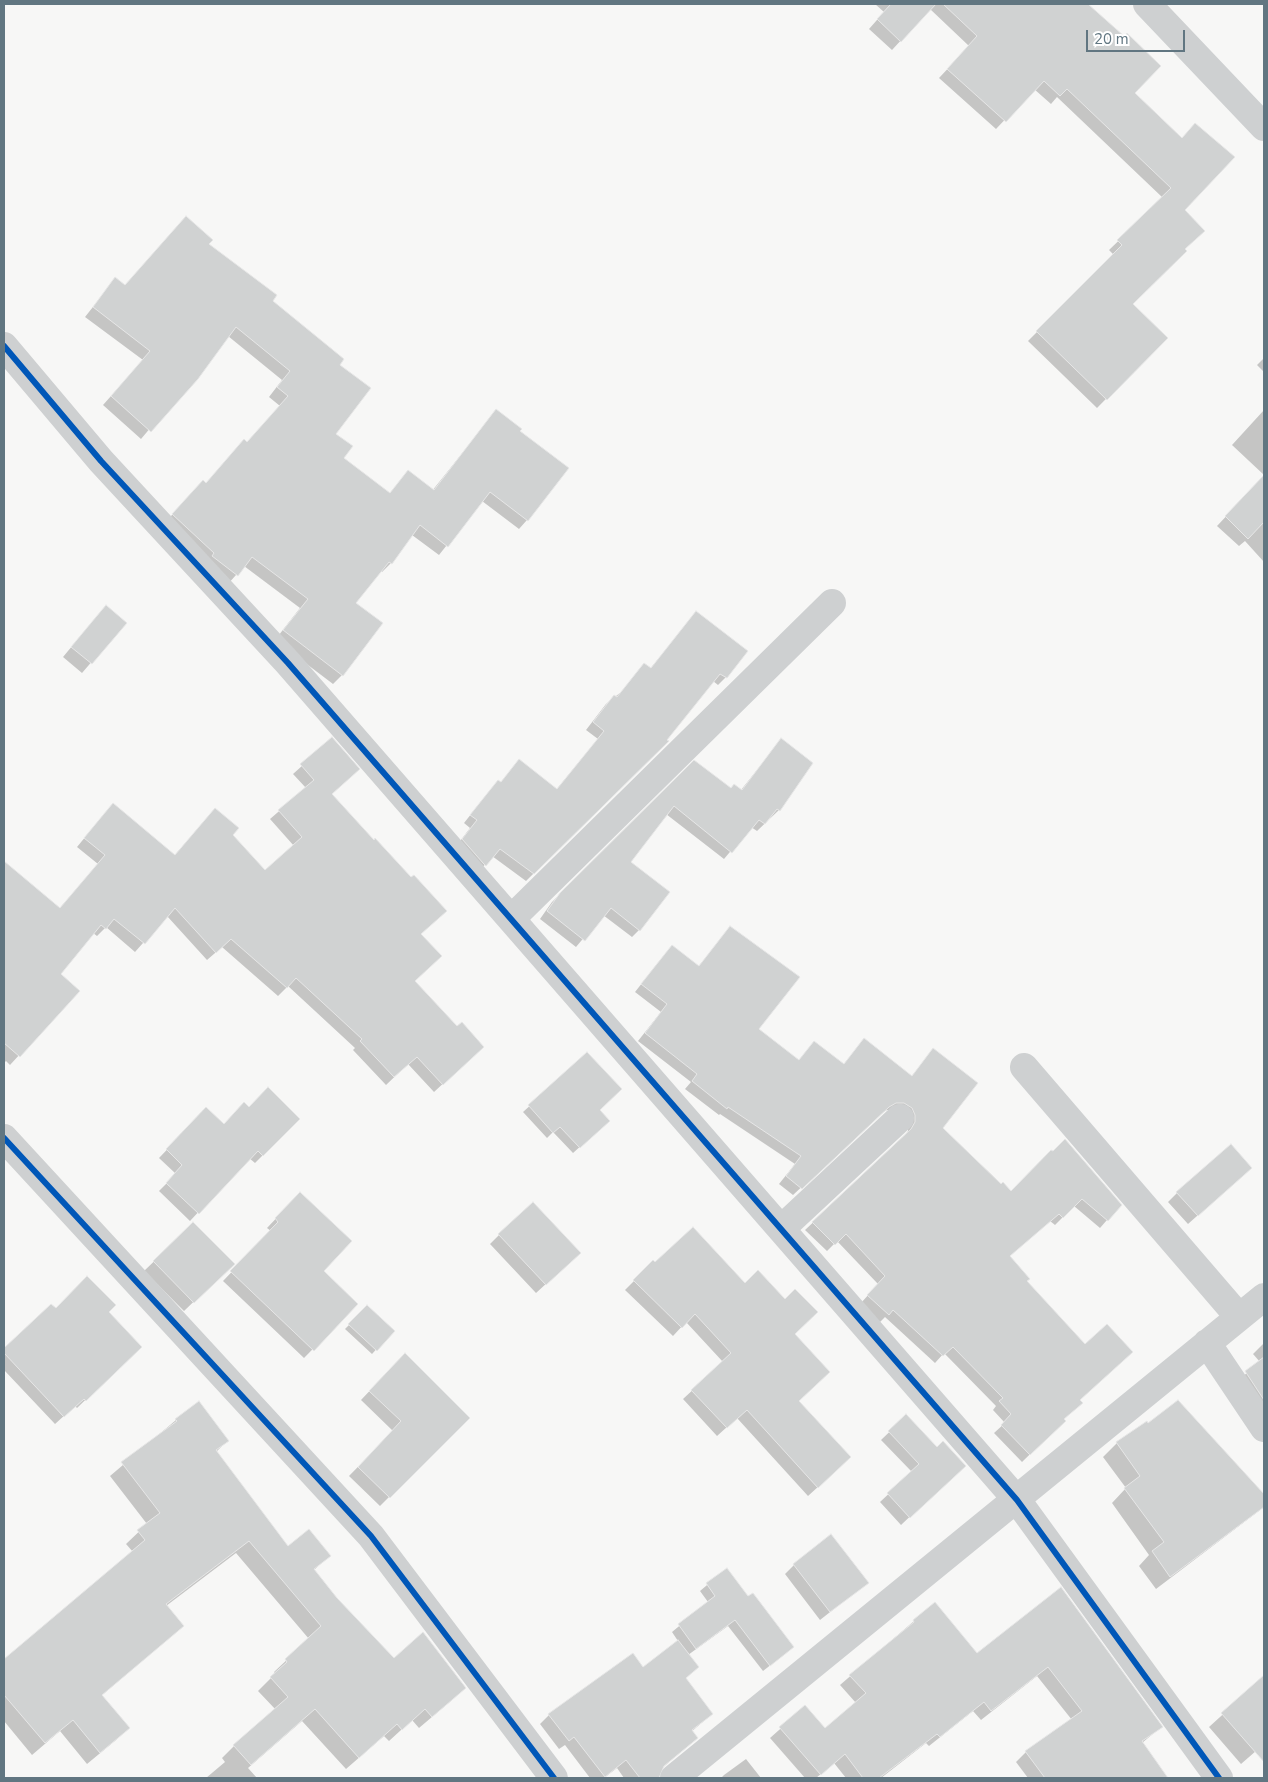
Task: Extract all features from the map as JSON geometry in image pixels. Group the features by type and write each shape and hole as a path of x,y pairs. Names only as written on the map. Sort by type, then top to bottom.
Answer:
{"street":[{"path":"1147,4 1264,127"},
{"path":"4,346 101,460 288,663 511,919 526,939 1017,1500 1219,1778"},
{"path":"511,919 832,603"},
{"path":"1024,1067 1240,1317"},
{"path":"781,1229 900,1118"},
{"path":"4,1138 371,1536 554,1778"},
{"path":"674,1778 1264,1297"},
{"path":"1207,1343 1264,1428"}],"building":[{"path":"891,4 936,4 901,42 877,19"},
{"path":"943,4 1088,4 1124,36 1127,33 1161,66 1135,93 1182,138 1195,123 1235,157 1185,210 1205,231 1185,249 1187,251 1133,304 1168,338 1107,400 1036,331 1122,245 1117,240 1171,188 1067,89 1060,96 1044,81 1006,122 947,69 977,36"},
{"path":"186,216 213,240 209,244 277,295 273,301 344,359 340,365 371,388 336,434 353,446 344,458 390,493 408,470 434,490 496,409 522,429 520,431 569,468 528,521 490,492 448,547 420,525 392,564 389,562 356,603 383,623 343,676 283,630 308,599 252,557 238,576 212,556 214,553 172,514 203,480 206,483 244,439 247,442 288,396 277,387 290,371 236,327 198,379 151,432 111,396 150,351 93,307 115,277 125,285"},
{"path":"1264,475 1264,522 1248,539 1225,516"},
{"path":"106,605 127,623 92,664 71,647"},
{"path":"696,611 748,651 727,678 720,674 667,740 669,741 534,874 500,849 486,866 462,839 477,820 470,815 498,780 501,782 519,759 557,789 604,731 593,722 614,695 617,697 644,663 651,668"},
{"path":"332,737 360,769 332,794 374,840 375,838 411,877 414,875 447,911 421,934 442,956 415,981 457,1026 462,1022 484,1047 443,1085 417,1057 394,1077 360,1041 362,1039 296,978 287,988 231,939 216,953 175,908 145,944 114,919 106,929 101,925 61,974 80,991 20,1057 4,1043 4,861 60,908 105,855 84,838 113,803 175,855 215,808 239,828 233,835 265,870 302,837 278,810 314,780 300,764"},
{"path":"781,738 813,763 780,811 777,809 765,824 759,820 732,853 674,806 631,862 670,892 640,931 611,908 585,941 547,911 560,893 694,760 731,788 734,784 742,790"},
{"path":"730,926 800,977 759,1029 799,1060 814,1041 844,1064 864,1038 912,1076 933,1048 978,1083 943,1128 1001,1184 1003,1182 1011,1191 1051,1150 1053,1151 1065,1139 1122,1205 1108,1221 1082,1199 1063,1218 1059,1214 1010,1256 1030,1279 1027,1281 1085,1344 1107,1324 1133,1352 1080,1400 1083,1403 1064,1419 1066,1421 1030,1455 1001,1425 1011,1414 999,1401 1003,1398 953,1347 943,1356 893,1310 889,1315 867,1295 885,1276 846,1234 835,1245 812,1222 911,1129 915,1122 912,1108 904,1103 896,1103 889,1107 802,1189 786,1176 801,1156 728,1107 727,1109 692,1081 697,1074 645,1033 667,1004 641,984 672,945 699,966"},
{"path":"587,1052 622,1089 600,1110 610,1121 580,1148 560,1127 553,1133 528,1105"},
{"path":"268,1087 300,1119 263,1156 258,1151 199,1214 166,1183 182,1165 166,1149 206,1107 224,1124 244,1102 249,1107"},
{"path":"1231,1144 1252,1168 1198,1216 1176,1192"},
{"path":"300,1192 352,1241 324,1271 358,1304 314,1351 230,1271 278,1222 275,1218"},
{"path":"533,1202 581,1253 546,1285 498,1234"},
{"path":"193,1222 235,1264 194,1303 153,1261"},
{"path":"693,1227 745,1283 758,1270 785,1299 795,1289 818,1312 795,1334 830,1372 799,1401 851,1457 818,1488 747,1410 727,1428 691,1390 731,1353 695,1314 682,1328 633,1280 653,1260 655,1262"},
{"path":"87,1276 116,1305 109,1312 142,1347 86,1401 84,1399 64,1417 4,1353 4,1348 51,1304 56,1308"},
{"path":"367,1305 395,1331 377,1351 348,1324"},
{"path":"405,1353 470,1418 390,1498 358,1467 401,1421 369,1391"},
{"path":"1264,1357 1264,1400 1245,1371"},
{"path":"1178,1400 1264,1494 1264,1507 1170,1577 1152,1551 1164,1542 1124,1488 1140,1476 1116,1442 1147,1421 1148,1423"},
{"path":"199,1401 229,1441 216,1450 288,1546 309,1529 331,1556 314,1569 337,1598 394,1658 423,1632 466,1688 432,1717 425,1709 402,1730 397,1724 359,1758 315,1709 251,1765 233,1745 288,1697 270,1677 287,1662 285,1659 321,1626 249,1541 166,1604 184,1626 102,1695 130,1728 100,1753 73,1720 45,1743 4,1695 4,1659 145,1540 137,1530 160,1513 121,1462 177,1421 175,1419"},
{"path":"906,1414 937,1447 943,1441 966,1466 910,1518 887,1493 919,1464 888,1431"},
{"path":"831,1534 869,1583 830,1612 793,1564"},
{"path":"727,1568 748,1596 753,1593 794,1647 770,1666 735,1620 696,1649 678,1624 715,1596 706,1583"},
{"path":"1061,1587 1163,1727 1142,1741 1168,1778 1045,1778 1025,1751 1082,1711 1048,1667 991,1711 984,1702 940,1737 937,1734 879,1778 863,1778 845,1754 821,1775 779,1727 805,1705 825,1728 866,1693 849,1675 914,1622 913,1620 935,1602 977,1653"},
{"path":"678,1640 699,1667 686,1678 713,1714 692,1730 698,1738 664,1766 659,1778 640,1778 626,1760 605,1777 574,1737 569,1741 548,1714 633,1653 643,1667"},
{"path":"1264,1675 1264,1762 1221,1713"}],"cycle path":[{"path":"4,346 101,461 288,663 1017,1500 1219,1778"},
{"path":"4,1138 371,1536 554,1778"}]}
